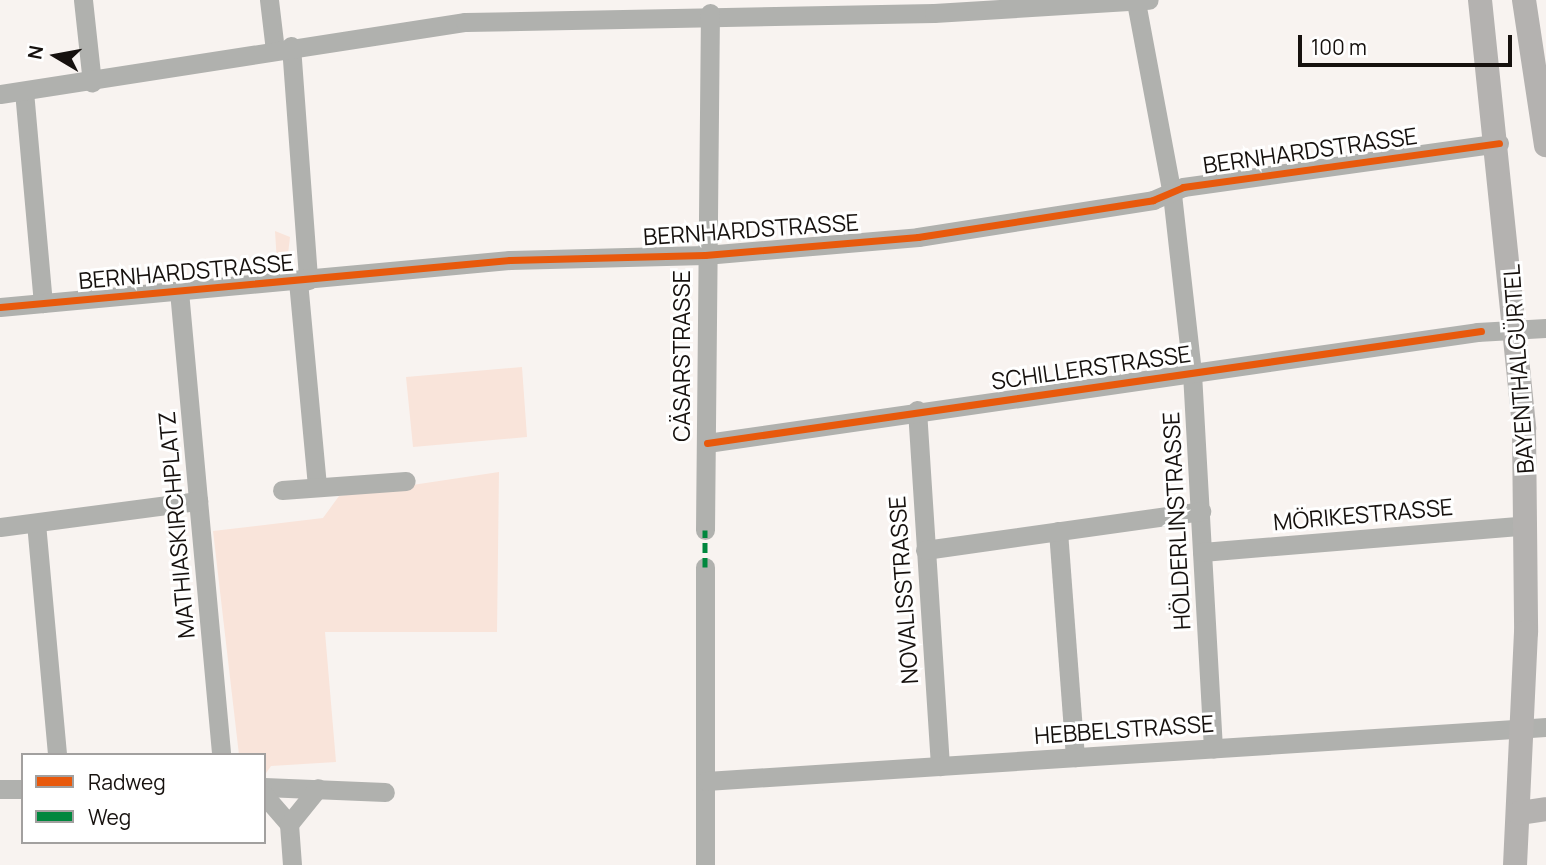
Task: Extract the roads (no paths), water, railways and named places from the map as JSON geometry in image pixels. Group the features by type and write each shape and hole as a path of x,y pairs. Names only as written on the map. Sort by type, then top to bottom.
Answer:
{"main road":[{"name":"BAYENTHALGÜRTEL","path":"1480,0 1499,143 1517,328 1527,525 1535,729 1519,813 1515,865"},
{"path":"1524,0 1546,145"},
{"path":"1519,813 1546,809"}],"street":[{"path":"83,0 92,83"},
{"path":"269,0 283,48 317,487"},
{"path":"0,94 92,83 283,48 465,22 1142,1"},
{"name":"HÖLDERLINSTRASSE","path":"1142,1 1172,194 1192,373 1213,748"},
{"name":"CÄSARSTRASSE","path":"705,530 705,255 709,13"},
{"path":"24,91 43,303"},
{"name":"BERNHARDSTRASSE","path":"0,307 510,260 705,255 918,237 1499,143"},
{"name":"MATHIASKIRCHPLATZ","path":"179,291 221,753"},
{"name":"SCHILLERSTRASSE","path":"706,443 916,410 1517,328 1546,328"},
{"name":"NOVALISSTRASSE","path":"916,410 940,766"},
{"path":"282,490 407,481"},
{"path":"0,527 198,501"},
{"path":"925,550 1201,511"},
{"path":"36,523 57,753"},
{"name":"MÖRIKESTRASSE","path":"1202,552 1527,525"},
{"path":"1058,531 1075,757"},
{"path":"705,566 705,865"},
{"name":"HEBBELSTRASSE","path":"706,781 1535,729"},
{"path":"266,788 385,792"},
{"path":"289,824 318,788"},
{"path":"0,789 21,789"},
{"path":"266,797 289,824 292,865"}]}
